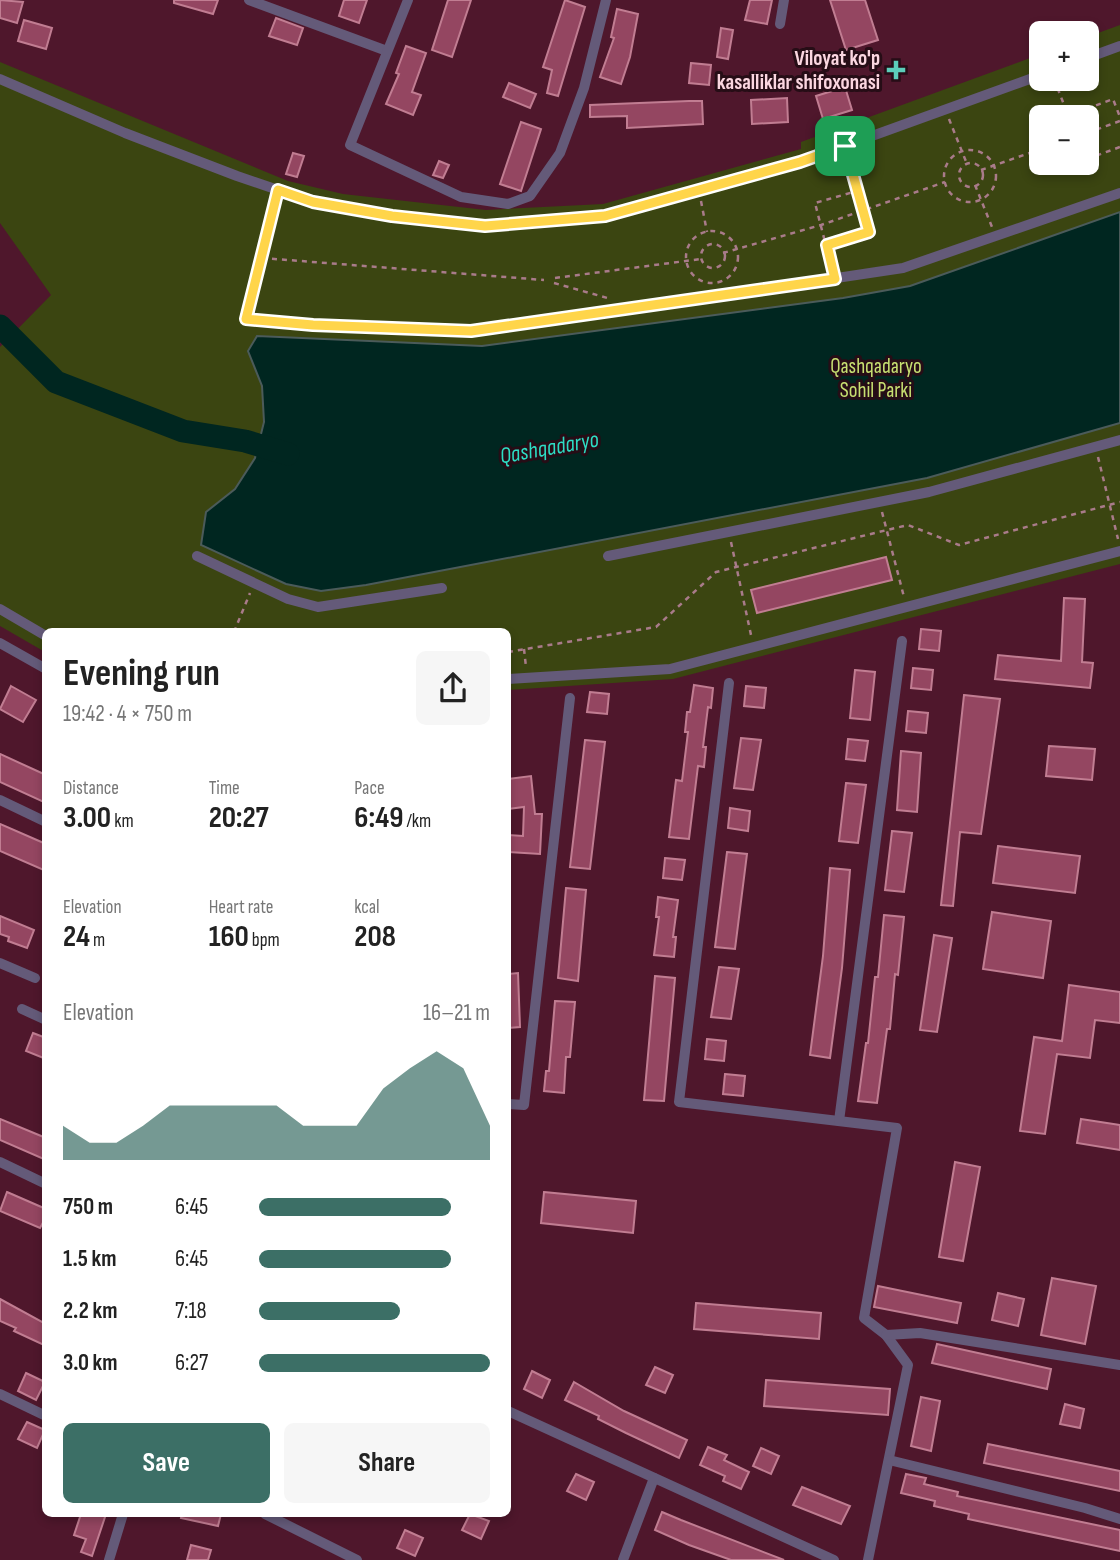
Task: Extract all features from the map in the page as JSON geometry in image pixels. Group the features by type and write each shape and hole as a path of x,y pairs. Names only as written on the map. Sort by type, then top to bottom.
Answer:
{"street":[{"path":"249,0 387,51"},
{"path":"408,0 349,145 461,197 508,204 530,195 560,153 584,88 606,0"},
{"path":"780,24 784,0"},
{"path":"1099,54 1120,47"},
{"path":"0,79 138,138 313,202 392,216 485,226 605,216 800,162 1029,79"},
{"path":"246,319 313,325 471,331 835,279 903,268 1120,193"},
{"path":"608,556 929,492 1120,440"},
{"path":"511,679 670,668 1120,551"},
{"path":"197,556 288,599 318,607 442,588"},
{"path":"0,609 42,634"},
{"path":"839,1121 902,641"},
{"path":"0,643 42,667"},
{"path":"729,683 679,1102 897,1128 864,1318 886,1335 908,1365 868,1560"},
{"path":"511,1104 524,1105 570,698"},
{"path":"0,800 42,820"},
{"path":"0,963 34,978"},
{"path":"22,1009 42,1018"},
{"path":"0,1162 42,1182"},
{"path":"886,1335 920,1333 1120,1365"},
{"path":"0,1394 42,1414"},
{"path":"511,1412 834,1560"},
{"path":"889,1460 1120,1519"},
{"path":"623,1560 654,1478"},
{"path":"109,1560 121,1517"},
{"path":"271,1517 357,1560"}],"path":[{"path":"1097,105 1113,99 1120,119 1099,128"},
{"path":"945,110 967,164"},
{"path":"827,245 869,232 845,146"},
{"path":"1099,155 1120,147"},
{"path":"971,148 990,158 997,176 988,196 969,203 950,194 943,174 951,155 962,152 971,148"},
{"path":"981,170 1029,153"},
{"path":"967,164 980,166 983,176 979,184 970,187 962,183 959,174 962,166 967,164"},
{"path":"723,253 821,225 945,182"},
{"path":"975,185 996,236"},
{"path":"246,319 278,190"},
{"path":"699,190 707,232"},
{"path":"835,279 815,203 858,191"},
{"path":"719,231 736,243 739,264 726,281 706,284 689,271 686,251 698,233 707,232 719,231"},
{"path":"716,245 723,253 724,260 719,267 709,268 702,263 701,253 706,246 716,245"},
{"path":"262,258 544,280"},
{"path":"555,278 701,259"},
{"path":"554,283 617,301"},
{"path":"1096,447 1120,545"},
{"path":"880,502 906,607"},
{"path":"511,651 656,627 716,572 887,530 908,525 959,545 1120,502"},
{"path":"729,532 754,647"},
{"path":"236,628 254,582"},
{"path":"524,649 527,677"}],"green space":[{"name":"Qashqadaryo Sohil Parki","path":"1120,25 1120,564 673,679 511,690 511,628 42,628 42,650 0,626 0,347 51,295 0,223 0,62 288,181 343,194 486,210 603,204 801,149 801,142 1029,58 1029,91 1099,91 1099,33"}],"water":[{"path":"1120,212 1120,423 927,478 366,585 321,591 286,584 201,545 206,512 235,489 255,458 264,422 262,386 248,351 257,336 482,346 843,298 910,286"}],"building":[{"path":"0,0 23,2 17,23 0,18"},
{"path":"174,0 218,0 213,14 174,3"},
{"path":"344,0 367,0 359,23 339,16"},
{"path":"448,0 471,0 452,57 432,50"},
{"path":"565,0 585,7 558,96 547,93 552,70 543,67"},
{"path":"750,0 772,0 767,24 745,20"},
{"path":"830,0 865,0 878,40 846,50"},
{"path":"617,9 638,14 630,57 621,84 600,77 614,38 611,37"},
{"path":"276,18 303,28 297,45 269,36"},
{"path":"24,20 52,28 46,49 18,41"},
{"path":"721,28 733,30 728,59 717,57"},
{"path":"406,46 426,53 412,92 421,95 413,115 386,104 399,74 396,73"},
{"path":"691,63 711,65 709,85 689,83"},
{"path":"509,83 536,94 530,108 503,97"},
{"path":"845,87 852,110 823,119 816,96"},
{"path":"787,98 788,122 752,124 751,100"},
{"path":"702,101 703,124 627,128 627,116 590,117 590,105"},
{"path":"521,122 541,129 521,191 500,184"},
{"path":"293,153 304,156 297,177 286,174"},
{"path":"439,161 449,165 443,178 433,175"},
{"path":"886,557 892,580 757,613 751,590"},
{"path":"1064,598 1085,599 1082,662 1093,663 1090,688 995,679 998,655 1061,661"},
{"path":"921,629 941,631 939,651 919,649"},
{"path":"913,668 933,670 931,690 911,688"},
{"path":"855,670 875,672 870,720 850,718"},
{"path":"694,685 713,688 703,747 706,747 704,767 698,766 689,839 669,837 676,780 682,781 688,732 685,732 687,712 690,712"},
{"path":"11,686 36,700 23,722 0,709"},
{"path":"746,686 766,688 764,708 744,706"},
{"path":"590,692 609,694 607,714 587,712"},
{"path":"964,695 1000,699 981,834 960,832 953,906 941,905"},
{"path":"908,711 928,713 926,733 906,731"},
{"path":"741,738 761,740 753,790 734,788"},
{"path":"848,739 868,741 865,761 846,759"},
{"path":"585,740 605,742 590,869 570,867"},
{"path":"1049,746 1095,749 1092,780 1046,776"},
{"path":"901,751 921,753 917,812 897,810"},
{"path":"0,754 42,773 42,801 0,782"},
{"path":"531,776 535,814 542,814 540,854 511,852 511,835 523,836 524,807 511,809 511,779"},
{"path":"846,783 866,785 858,843 839,841"},
{"path":"730,808 750,811 748,831 728,828"},
{"path":"0,824 42,842 42,869 0,851"},
{"path":"892,831 912,833 904,892 885,890"},
{"path":"998,846 1080,856 1075,893 993,883"},
{"path":"727,852 747,854 735,949 715,947"},
{"path":"665,858 685,860 682,880 663,878"},
{"path":"830,868 850,870 842,968 830,1058 810,1055 823,956"},
{"path":"566,888 586,890 578,981 558,978"},
{"path":"658,897 678,900 673,937 676,937 674,957 654,955 659,917 656,917"},
{"path":"992,912 1051,921 1043,978 983,969"},
{"path":"884,915 904,917 898,975 895,974 890,1029 887,1029 877,1103 858,1101 875,977 878,977"},
{"path":"0,916 34,930 27,948 8,941 9,937 0,934"},
{"path":"934,935 952,938 937,1032 920,1030"},
{"path":"719,967 739,969 731,1019 711,1017"},
{"path":"518,973 520,1027 511,1028 511,974"},
{"path":"655,976 675,978 664,1101 644,1100"},
{"path":"1069,985 1120,992 1120,1023 1095,1020 1090,1058 1057,1054 1045,1134 1020,1131 1034,1037 1062,1041"},
{"path":"555,1001 575,1002 570,1057 566,1057 564,1093 544,1091 546,1071 549,1071"},
{"path":"33,1033 42,1036 42,1057 26,1051"},
{"path":"707,1039 726,1041 724,1061 705,1059"},
{"path":"725,1074 745,1076 743,1096 723,1094"},
{"path":"0,1119 42,1136 42,1158 0,1140"},
{"path":"1081,1119 1120,1125 1120,1150 1077,1143"},
{"path":"955,1162 980,1167 963,1261 939,1257"},
{"path":"7,1192 42,1207 42,1224 40,1228 0,1211"},
{"path":"544,1192 636,1201 633,1233 541,1223"},
{"path":"1052,1278 1096,1286 1085,1344 1041,1335"},
{"path":"878,1286 961,1303 957,1323 874,1307"},
{"path":"998,1293 1024,1299 1018,1326 992,1320"},
{"path":"0,1299 42,1322 42,1344 14,1331 16,1328 0,1321"},
{"path":"696,1303 821,1313 819,1339 694,1329"},
{"path":"937,1344 1051,1369 1047,1389 932,1363"},
{"path":"655,1367 673,1375 665,1393 646,1385"},
{"path":"532,1371 550,1380 542,1398 524,1389"},
{"path":"26,1373 42,1381 42,1388 36,1400 18,1391"},
{"path":"766,1380 890,1389 888,1415 764,1406"},
{"path":"574,1382 624,1411 687,1440 679,1458 565,1400"},
{"path":"921,1397 940,1401 931,1451 911,1446"},
{"path":"1065,1404 1084,1409 1080,1428 1060,1424"},
{"path":"27,1422 42,1429 37,1448 18,1439"},
{"path":"988,1444 1120,1471 1120,1491 984,1463"},
{"path":"708,1447 727,1455 724,1460 749,1472 741,1489 723,1481 725,1476 700,1465"},
{"path":"761,1448 779,1456 771,1474 753,1466"},
{"path":"576,1474 594,1482 586,1500 567,1491"},
{"path":"906,1474 926,1478 924,1484 958,1492 957,1496 1120,1530 1120,1551 968,1519 969,1514 934,1506 935,1501 901,1493"},
{"path":"802,1487 850,1506 841,1524 793,1505"},
{"path":"662,1512 784,1560 731,1560 689,1545 655,1530"},
{"path":"80,1517 105,1517 92,1556 81,1552 86,1539 74,1535"},
{"path":"181,1517 220,1517 218,1526"},
{"path":"468,1517 489,1521 481,1539 462,1530"},
{"path":"405,1530 423,1538 415,1556 397,1548"},
{"path":"191,1545 211,1550 208,1560 187,1560"}],"waterway":[{"name":"Qashqadaryo","path":"0,326 56,382 183,431 245,441 288,454"}],"place":[{"name":"Viloyat ko'p kasalliklar shifoxonasi","path":"896,70"}],"route":[{"path":"845,146 869,232 827,245 835,279 471,331 313,325 246,319 278,190 313,202 392,216 485,226 605,216 800,162 845,146"}]}
